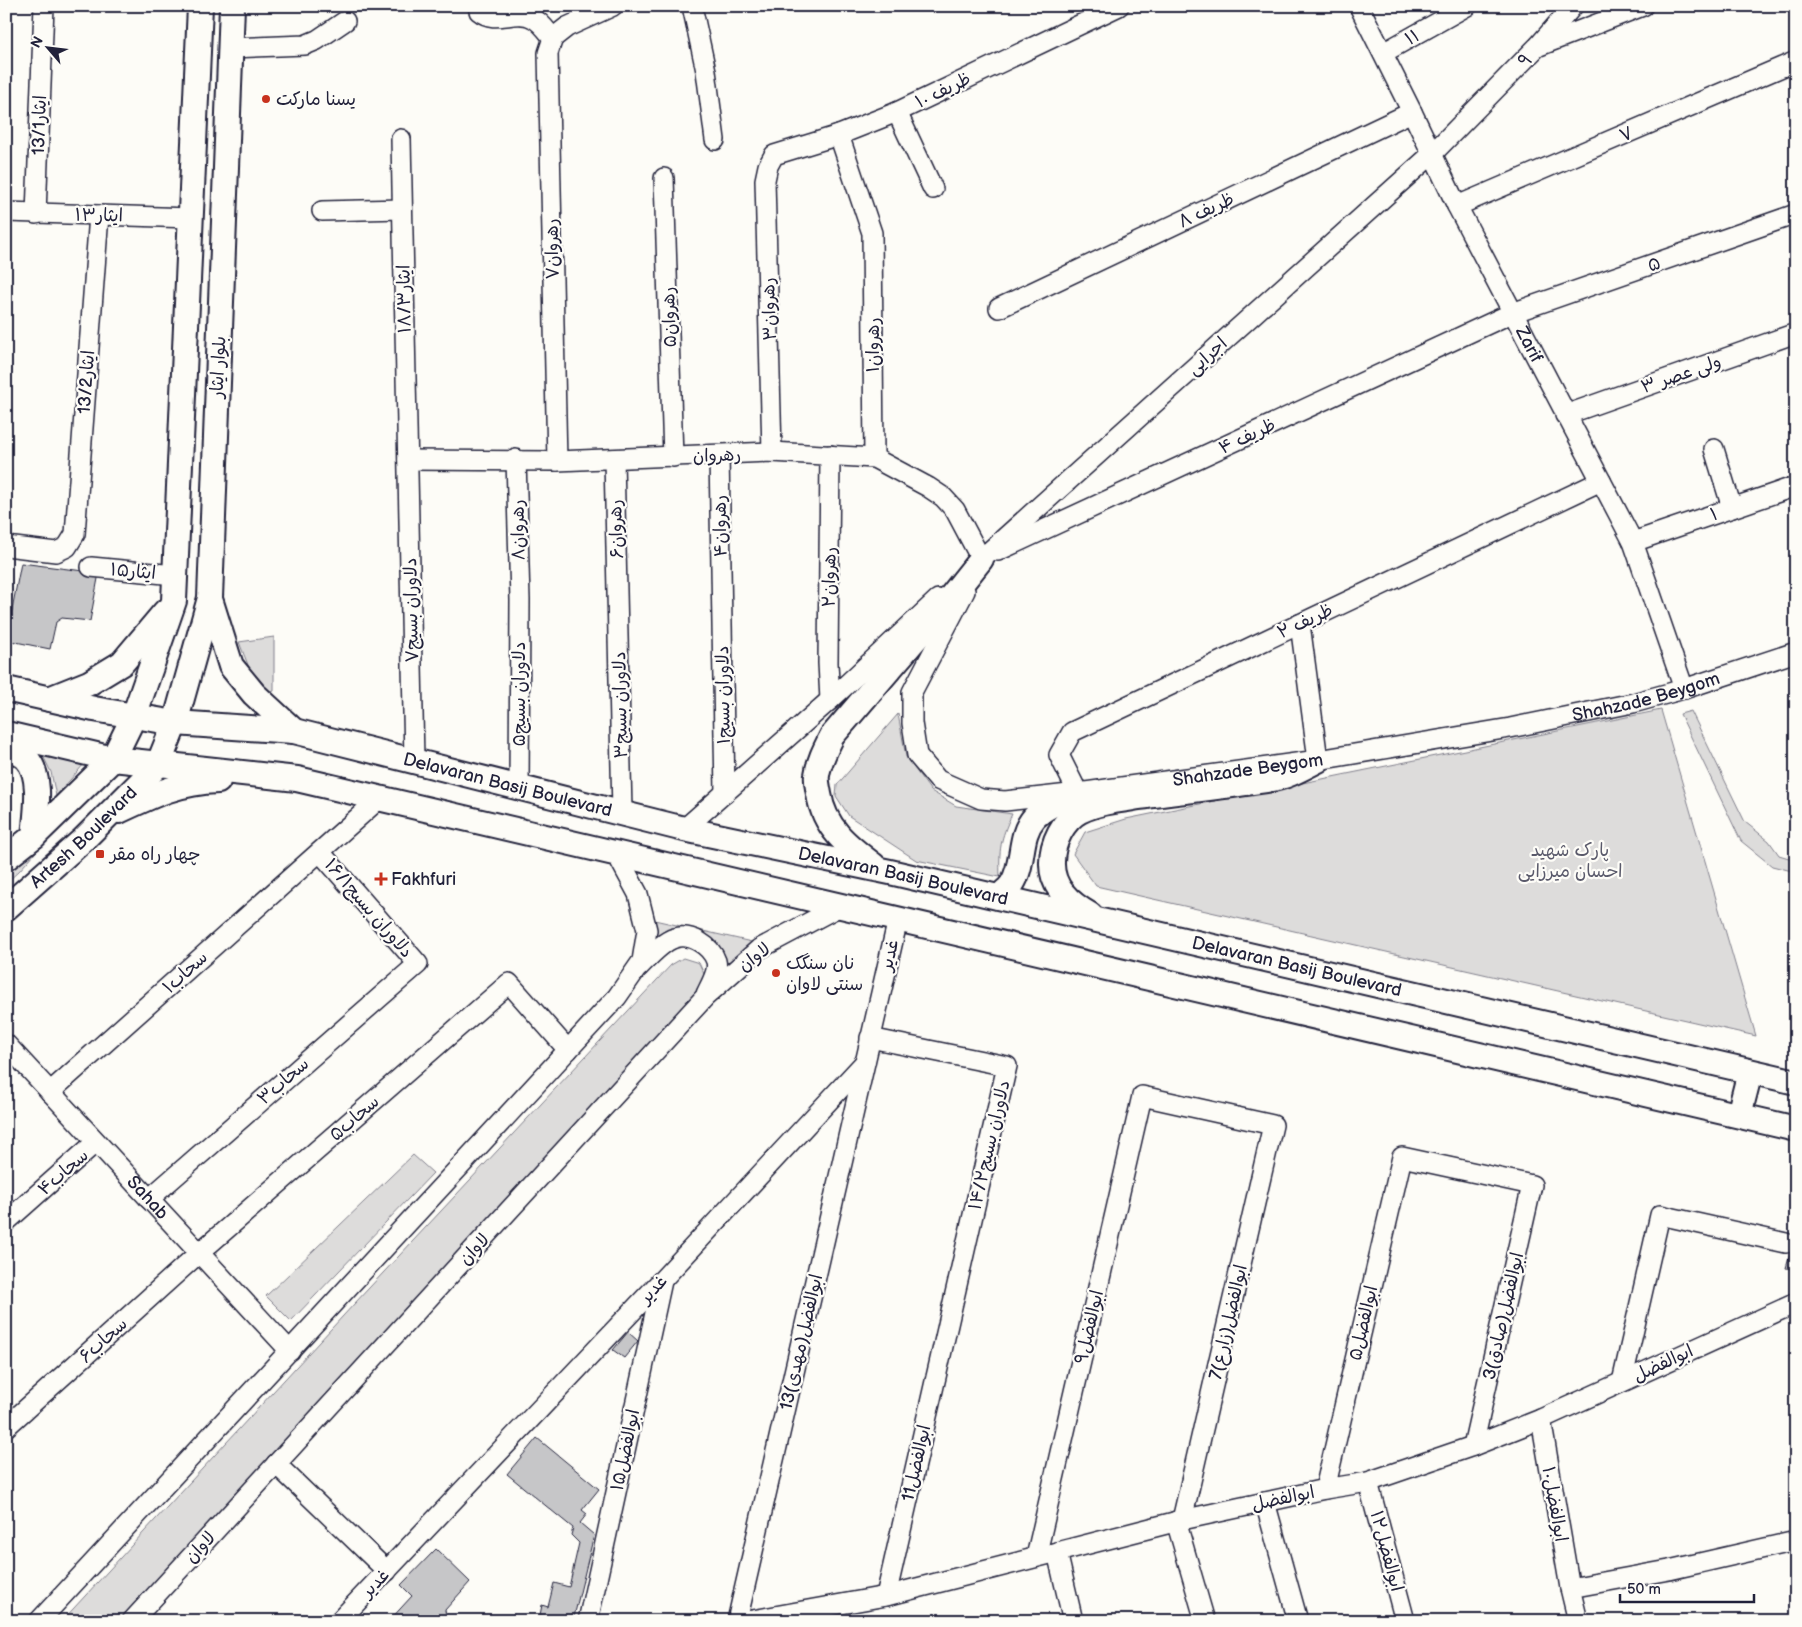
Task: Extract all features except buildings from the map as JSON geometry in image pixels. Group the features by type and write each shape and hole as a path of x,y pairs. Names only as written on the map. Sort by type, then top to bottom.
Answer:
{"main road":[{"name":"بلوار ایثار","path":"134,716 174,601 200,6"},
{"name":"بلوار ایثار","path":"158,765 175,723 210,598 232,6"},
{"path":"181,436 215,438"},
{"path":"879,869 848,847 836,834 825,816 816,777 822,757 832,736 942,608 981,558"},
{"path":"210,598 231,666 254,694 294,731"},
{"path":"49,699 89,683 122,663 174,601"},
{"name":"Delavaran Basij Boulevard","path":"6,689 175,723 294,731 684,828 879,869 1796,1082"},
{"name":"Artesh Boulevard","path":"6,858 34,836 113,759 134,716"},
{"path":"6,734 113,759 297,779 1796,1128"},
{"path":"6,744 27,759 34,774 38,793 34,836"},
{"path":"1100,920 1079,908 1063,895 1057,887 1053,876 1053,851 1058,834 1066,823 1079,812 1093,806 1122,800 1275,779 1318,760"},
{"name":"Artesh Boulevard","path":"6,908 106,817 158,765"},
{"path":"106,817 161,791 197,782 297,779"},
{"path":"999,897 1012,884 1018,870 1026,834 1033,819 1041,812 1078,793"},
{"path":"1739,1115 1750,1072"}],"street":[{"name":"ایثار13/1","path":"36,214 44,6"},
{"path":"478,6 479,12 488,18 531,16 553,38 567,28 613,6"},
{"path":"692,6 706,71 715,140"},
{"name":"ظریف ۱۰","path":"768,166 774,155 839,135 897,112 1119,6"},
{"name":"Zarif","path":"1359,6 1456,206 1633,542 1684,688"},
{"name":"۱۱","path":"1383,53 1467,6"},
{"path":"1537,47 1573,6"},
{"name":"۹","path":"1432,154 1537,47 1644,6"},
{"path":"231,48 305,45 317,40 345,21"},
{"name":"رهروان۷","path":"553,38 548,53 557,461"},
{"name":"۷","path":"1456,206 1796,61"},
{"path":"897,112 933,189"},
{"name":"ظریف ۸","path":"1000,308 1412,112"},
{"name":"رهروان۱","path":"839,135 872,232 874,458"},
{"name":"ایثار۱۸/۳","path":"401,139 408,460"},
{"name":"اجرایی","path":"684,828 830,700 981,558 1432,154"},
{"name":"رهروان۳","path":"768,166 765,180 772,452"},
{"name":"رهروان۵","path":"664,178 673,457"},
{"path":"322,211 402,210"},
{"name":"ایثار۱۳","path":"6,212 191,218"},
{"name":"۵","path":"1512,313 1796,214"},
{"name":"ایثار13/2","path":"6,546 56,552 67,547 75,534 99,215"},
{"name":"ظریف ۴","path":"981,558 1512,313"},
{"name":"ولی عصر ۳","path":"1565,414 1796,333"},
{"path":"1714,449 1732,508"},
{"name":"رهروان","path":"408,460 557,461 772,452 874,458 943,496 955,510 981,558"},
{"name":"رهروان۴","path":"719,455 720,597"},
{"name":"رهروان۲","path":"830,455 828,662 830,700"},
{"name":"رهروان۶","path":"614,459 618,598"},
{"name":"دلاوران بسیج۷","path":"408,460 414,760"},
{"name":"رهروان۸","path":"516,460 520,600"},
{"name":"ظریف ۲","path":"1078,793 1059,755 1072,732 1601,481"},
{"name":"۱","path":"1633,542 1796,486"},
{"name":"Shahzade Beygom","path":"981,558 912,692 912,722 917,755 938,780 981,799 1005,801 1078,793 1318,760 1510,728 1633,703 1796,652"},
{"name":"ایثار۱۵","path":"91,567 175,575"},
{"name":"دلاوران بسیج۱","path":"720,597 725,793"},
{"name":"دلاوران بسیج۳","path":"618,598 622,812"},
{"name":"دلاوران بسیج۵","path":"519,788 520,600"},
{"path":"1300,624 1318,760"},
{"name":"۱سحاب","path":"50,1092 380,798"},
{"name":"دلاوران بسیج۱۶/۱","path":"320,852 418,964"},
{"path":"39,1621 617,997 642,961 647,930 638,894 616,853"},
{"name":"لاوان","path":"132,1621 705,997 759,949 840,906"},
{"name":"غدیر","path":"339,1621 662,1280 865,1062 898,919"},
{"path":"637,968 658,948 675,938 691,938 707,947 716,962 714,977 705,997"},
{"name":"۳سحاب","path":"149,1199 418,964"},
{"name":"۵سحاب","path":"199,1253 509,983 568,1050"},
{"name":"۱۴/۲دلاوران بسیج","path":"870,1038 1007,1066 946,1331"},
{"name":"Sahab","path":"6,1044 290,1351"},
{"name":"13ابوالفضل(مهدی)","path":"737,1621 865,1062"},
{"name":"ابوالفضل۹","path":"1036,1557 1142,1096 1273,1125"},
{"name":"7ابوالفضل(زارع)","path":"1179,1520 1273,1125"},
{"name":"۴سحاب","path":"6,1222 96,1142"},
{"name":"ابوالفضل۵","path":"1325,1489 1402,1157 1532,1185"},
{"name":"3ابوالفضل(صادق)","path":"1473,1446 1532,1185"},
{"path":"1622,1382 1660,1215 1786,1243"},
{"name":"۶سحاب","path":"6,1427 199,1253"},
{"name":"ابوالفضل۱۵","path":"588,1621 662,1280"},
{"name":"ابوالفضل","path":"747,1621 886,1596 1179,1520 1325,1489 1368,1482 1473,1446 1541,1419 1796,1303"},
{"name":"11ابوالفضل","path":"886,1596 946,1331"},
{"name":"ابوالفضل۱۰","path":"1541,1419 1570,1588 1578,1621"},
{"path":"276,1464 387,1571"},
{"name":"ابوالفضل۱۲","path":"1368,1482 1405,1621"},
{"path":"1265,1502 1298,1621"},
{"path":"1179,1520 1205,1621"},
{"path":"1570,1588 1669,1570 1796,1541"},
{"path":"1057,1552 1073,1621"}],"green space":[{"path":"274,637 274,691 268,693 250,670 239,642"},
{"name":"پارک شهید احسان میرزایی","path":"1661,710 1756,1036 1096,886 1073,854 1085,832 1126,819"},
{"path":"1691,711 1745,822 1769,841 1779,855 1792,859 1796,858 1796,872 1772,866 1741,841 1680,714"},
{"path":"898,714 906,757 931,791 956,806 1012,814 1001,845 1000,877 916,860 849,816 836,796 837,785"},
{"path":"41,752 84,764 56,796 51,772"},
{"path":"102,782 103,786 101,789 59,826 6,883 6,865"},
{"path":"650,919 756,943 728,966 724,954 716,945 655,946"},
{"path":"683,958 699,963 705,976 698,992 121,1621 62,1621 355,1303 671,965"},
{"path":"413,1155 433,1173 291,1321 266,1296"}],"place":[{"name":"یسنا مارکت","path":"266,99"},
{"name":"چهار راه مقر‍","path":"100,854"},
{"name":"Fakhfuri","path":"381,879"},
{"name":"نان سنگک سنتی لاوان","path":"776,973"}]}
